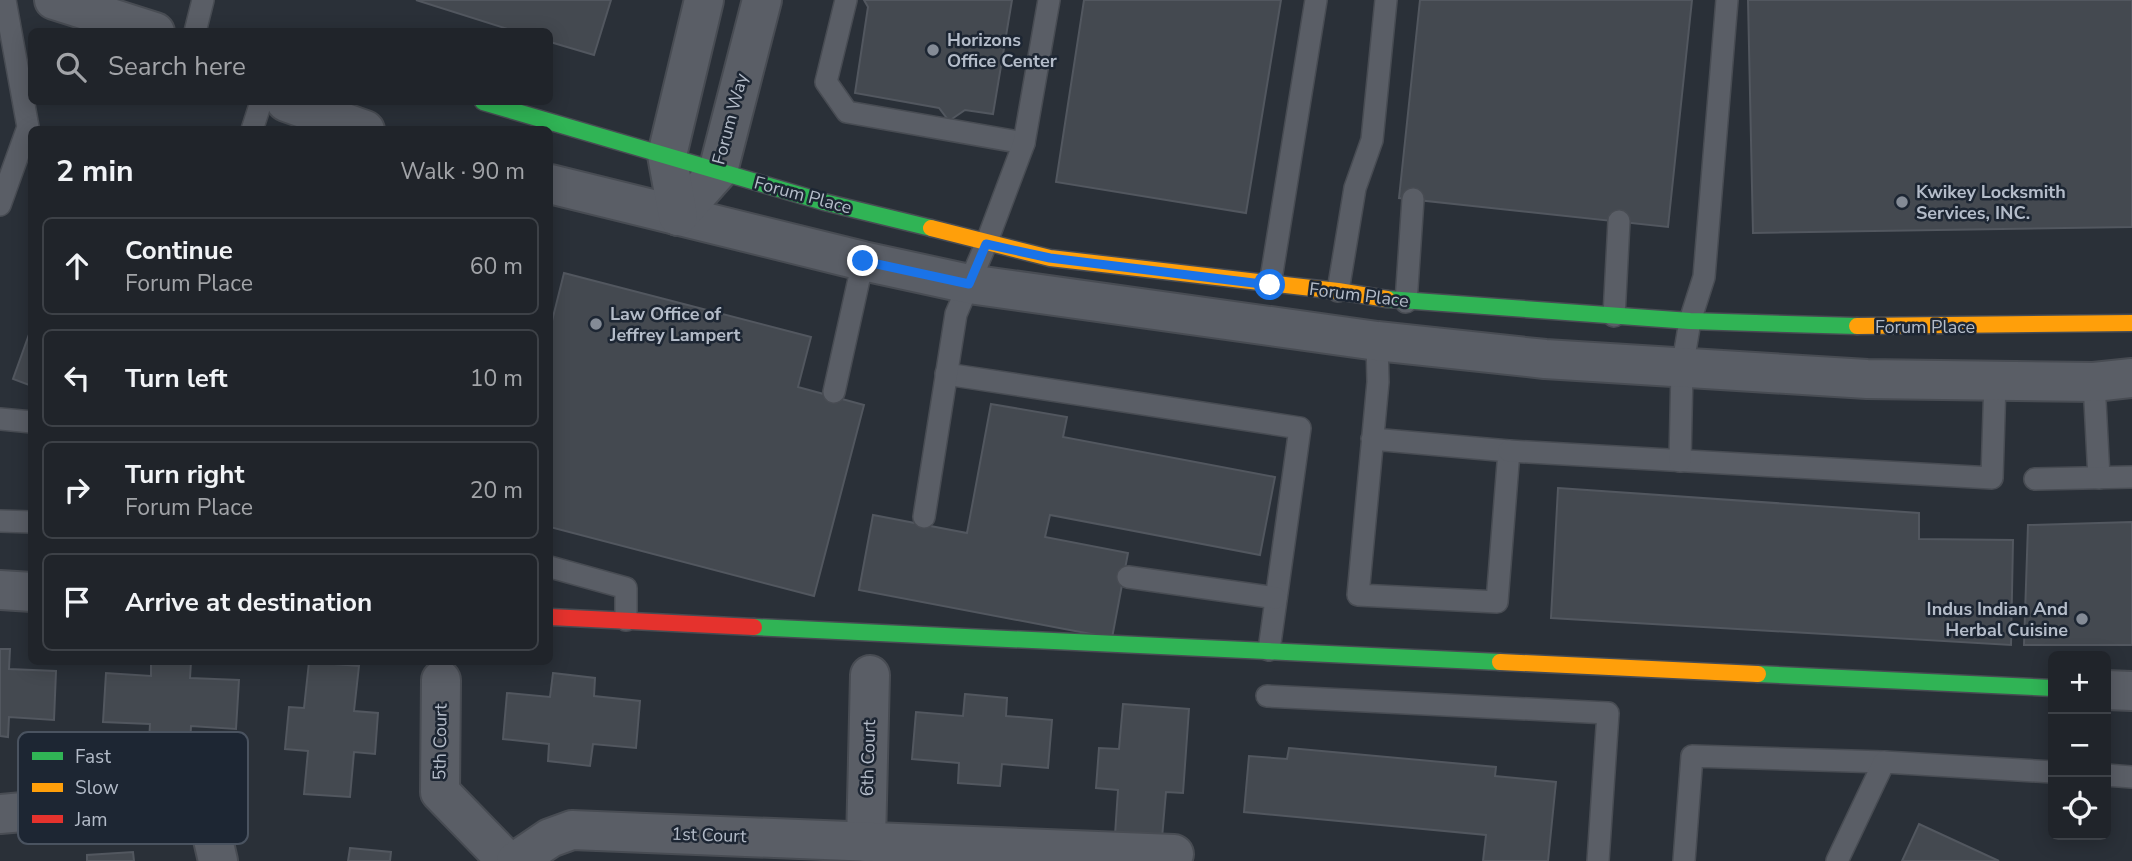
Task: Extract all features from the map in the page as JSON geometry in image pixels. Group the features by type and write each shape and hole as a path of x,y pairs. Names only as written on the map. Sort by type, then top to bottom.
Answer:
{"street":[{"path":"54,0 118,9 149,28"},
{"path":"678,216 667,155 704,0"},
{"name":"Forum Way","path":"678,216 718,171 762,0"},
{"path":"294,105 354,126"},
{"name":"Forum Place","path":"493,105 824,202 1050,258 1338,291 1406,302 1690,321 1874,327 2132,323"},
{"path":"553,185 863,261 969,284 1377,341 1545,359 1867,379 2094,382 2132,378"},
{"path":"0,590 28,592"},
{"path":"553,617 2048,688"},
{"name":"6th Court","path":"866,842 870,675"},
{"name":"5th Court","path":"441,680 440,792 507,861"},
{"path":"2111,690 2132,691"},
{"name":"1st Court","path":"516,861 550,838 572,830 866,842 910,852 1174,854"}],"lane":[{"path":"5,0 31,126"},
{"path":"196,28 204,0"},
{"path":"846,0 826,82 847,112 1024,143"},
{"path":"924,517 956,314 1024,143 1049,0"},
{"path":"1270,285 1316,0"},
{"path":"1338,291 1355,188 1372,141 1386,0"},
{"path":"1679,461 1682,369 1690,321 1704,277 1727,0"},
{"path":"253,126 260,105"},
{"path":"0,205 28,135"},
{"path":"1406,302 1413,199"},
{"path":"1615,316 1619,221"},
{"path":"834,392 863,261"},
{"path":"1377,341 1378,382 1358,595 1497,602 1509,451"},
{"path":"946,374 1300,428 1269,650"},
{"path":"1372,439 1509,451 1992,478 1995,381"},
{"path":"2094,382 2099,478"},
{"path":"0,419 28,422"},
{"path":"2035,479 2132,477"},
{"path":"0,521 28,522"},
{"path":"553,568 626,588 626,620"},
{"path":"1128,577 1276,598"},
{"path":"1267,696 1608,713 1598,861"},
{"path":"1684,861 1692,756 1884,762 2048,772"},
{"path":"1837,861 1884,762"},
{"path":"2111,775 2132,777"}],"building":[{"path":"416,0 611,0 594,55 553,43 553,28 504,28"},
{"name":"Horizons Office Center","path":"864,0 1012,0 993,114 965,110 949,121 939,108 855,93 868,7"},
{"path":"1084,0 1281,0 1246,213 1056,182"},
{"path":"1420,0 1692,0 1668,227 1399,198"},
{"path":"1748,0 2132,0 2132,227 1753,233"},
{"path":"564,273 811,337 798,387 864,405 814,596 553,528 553,317"},
{"path":"28,337 28,385 13,379"},
{"path":"991,404 1067,417 1063,437 1275,477 1260,555 1050,515 1045,537 1128,553 1112,638 859,590 873,515 967,533"},
{"path":"1558,488 1919,513 1919,539 2013,540 2011,645 1551,618"},
{"path":"2132,522 2132,645 2024,645 2028,525"},
{"path":"0,649 10,649 9,669 56,671 54,720 9,717 8,737 0,736"},
{"path":"151,665 191,665 190,678 239,680 236,729 191,726 191,732 150,732 150,724 103,722 106,673 151,676"},
{"path":"309,665 359,666 354,711 378,713 375,754 354,752 350,797 304,794 308,751 285,749 289,707 304,708"},
{"path":"553,673 595,678 594,696 640,701 636,748 593,744 590,766 548,761 549,744 503,739 507,693 550,697"},
{"path":"965,694 1007,698 1006,716 1052,720 1048,768 1002,764 1000,786 958,783 959,763 912,759 916,712 963,716"},
{"path":"1123,704 1189,709 1183,793 1166,792 1162,838 1115,835 1118,790 1096,788 1099,748 1119,749"},
{"path":"1289,748 1496,767 1495,776 1556,782 1548,861 1483,861 1486,835 1244,812 1249,756 1287,759"},
{"path":"1919,824 1999,861 1902,861"},
{"path":"350,848 391,852 390,861 348,861"},
{"path":"133,852 134,861 87,861 87,855"}],"traffic: fast":[{"path":"493,105 824,202 931,228"},
{"path":"1387,299 1690,321 1857,326"},
{"path":"754,627 1500,662"},
{"path":"1758,674 2048,688"}],"traffic: slow":[{"path":"931,228 1050,258 1387,299"},
{"path":"1857,326 2132,323"},
{"path":"1500,662 1758,674"}],"traffic: jam":[{"path":"553,617 754,627"}],"place":[{"name":"Horizons Office Center","path":"933,50"},
{"name":"Kwikey Locksmith Services, INC.","path":"1902,202"},
{"name":"Law Office of Jeffrey Lampert","path":"596,324"},
{"name":"Indus Indian And Herbal Cuisine","path":"2082,619"}],"route":[{"path":"863,261 969,284 986,244 1050,258 1270,285"}]}
